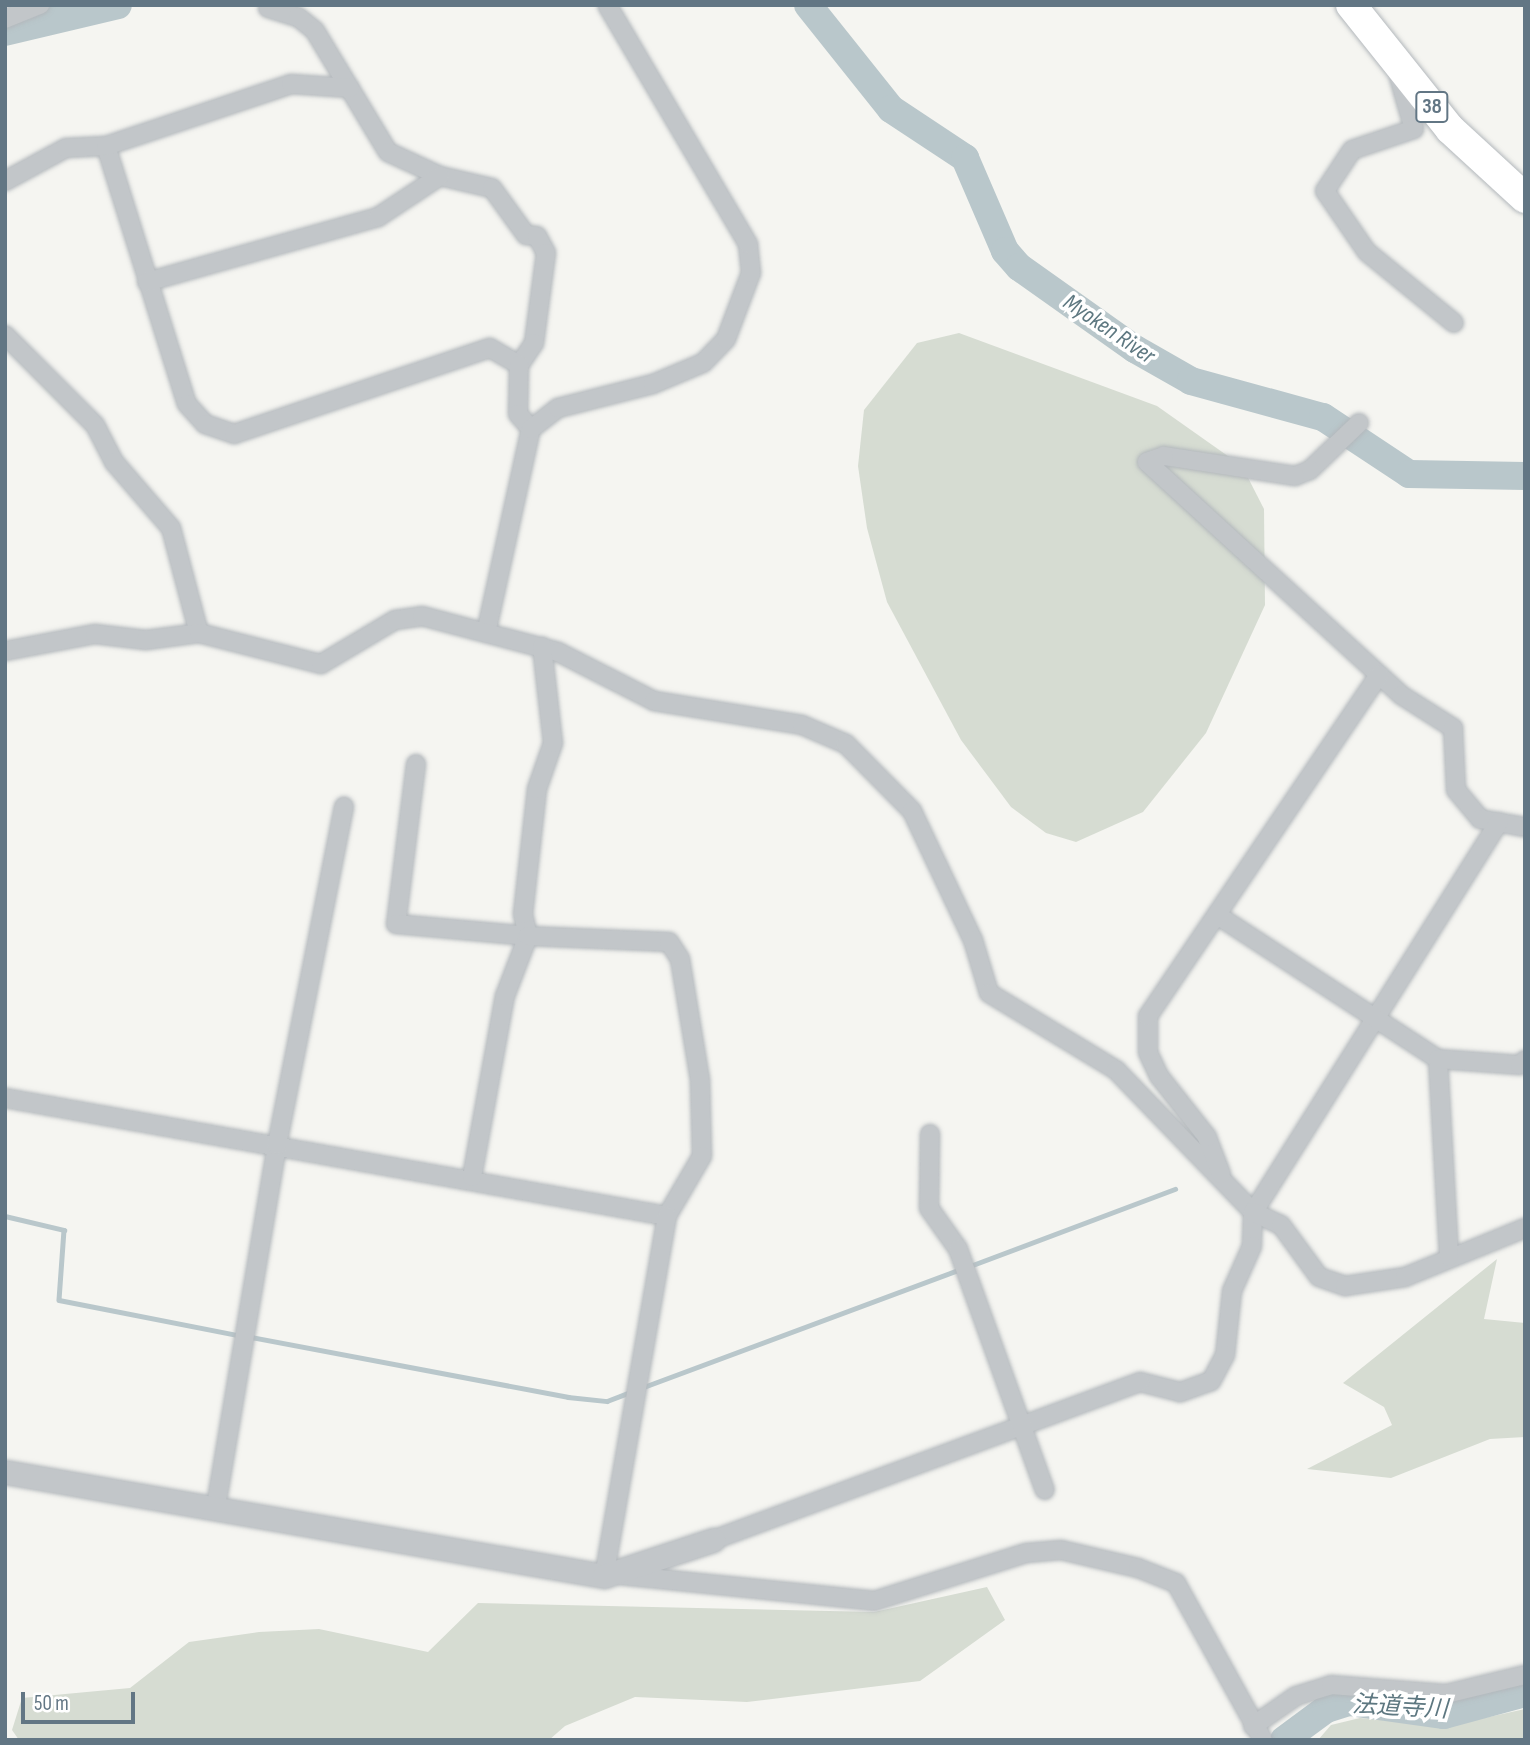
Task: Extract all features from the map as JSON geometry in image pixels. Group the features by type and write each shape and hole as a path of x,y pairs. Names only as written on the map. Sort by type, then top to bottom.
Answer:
{"main road":[{"name":"38","path":"1351,5 1458,138 1525,198"}],"street":[{"path":"5,19 40,5"},
{"path":"486,634 531,429 558,408 653,384 703,363 744,306 751,273 748,244 607,5"},
{"path":"268,8 298,17 315,31 388,152 440,176 499,193 546,253 534,343 519,365 518,414 531,429"},
{"path":"1395,61 1414,129 1352,150 1325,191 1367,252 1454,323"},
{"path":"5,181 66,148 106,146 290,83 350,88"},
{"path":"106,146 187,404 205,424 234,433 477,348 490,348 519,365"},
{"path":"147,282 379,217 440,176"},
{"path":"5,335 95,425 114,462 172,528 199,633"},
{"path":"1359,423 1310,470 1295,475 1164,456 1147,462 1379,675 1453,728 1456,790 1480,819 1525,827"},
{"path":"5,651 95,634 146,640 199,633 321,664 395,620 422,616 542,647 654,701 802,724 846,744 912,811 973,940 989,993 1116,1070 1253,1212 1280,1225 1319,1277 1345,1286 1405,1277 1525,1228"},
{"path":"472,1177 505,996 528,936 523,914 537,789 553,743 542,647"},
{"path":"1225,1183 1207,1137 1159,1076 1148,1052 1148,1016 1379,675"},
{"path":"416,764 396,924 528,936 669,942 680,959 700,1080 702,1156 667,1216 612,1576"},
{"path":"216,1506 277,1144 344,807"},
{"path":"612,1576 1140,1382 1180,1392 1211,1381 1225,1355 1232,1291 1252,1246 1253,1212 1499,822"},
{"path":"1217,915 1438,1059 1520,1065 1525,1060"},
{"path":"1438,1059 1449,1257"},
{"path":"5,1098 472,1177 667,1216"},
{"path":"930,1134 929,1208 958,1249 1045,1490"},
{"path":"5,1472 216,1506 612,1576 874,1601 1026,1553 1061,1550 1138,1567 1177,1583 1257,1732 1296,1696 1331,1685 1446,1694 1525,1675"}],"shaded area":[{"path":"959,333 1157,406 1242,466 1264,509 1265,605 1206,733 1143,812 1076,842 1046,833 1011,807 961,740 887,602 867,528 858,466 864,410 917,343"},
{"path":"1497,1259 1484,1319 1525,1323 1525,1437 1490,1439 1391,1478 1307,1469 1392,1425 1384,1407 1343,1383"},
{"path":"987,1587 1005,1620 920,1681 747,1702 635,1697 565,1726 549,1740 19,1740 12,1730 22,1698 130,1688 189,1642 259,1632 319,1629 428,1652 478,1603 874,1612"},
{"path":"1525,1709 1525,1740 1318,1740 1331,1725 1360,1718 1448,1726"}],"waterway":[{"name":"Myoken River","path":"5,32 118,5"},
{"name":"Myoken River","path":"808,5 891,109 965,158 1005,251 1019,267 1135,349 1191,381 1323,417 1409,474 1525,476"},
{"path":"970,1266 1175,1189"},
{"path":"5,1216 64,1230 59,1300 242,1336"},
{"path":"641,1388 961,1269"},
{"path":"251,1337 568,1397 607,1401 630,1392"},
{"name":"法道寺川","path":"1284,1740 1326,1709 1349,1702 1444,1715 1525,1693"}]}
